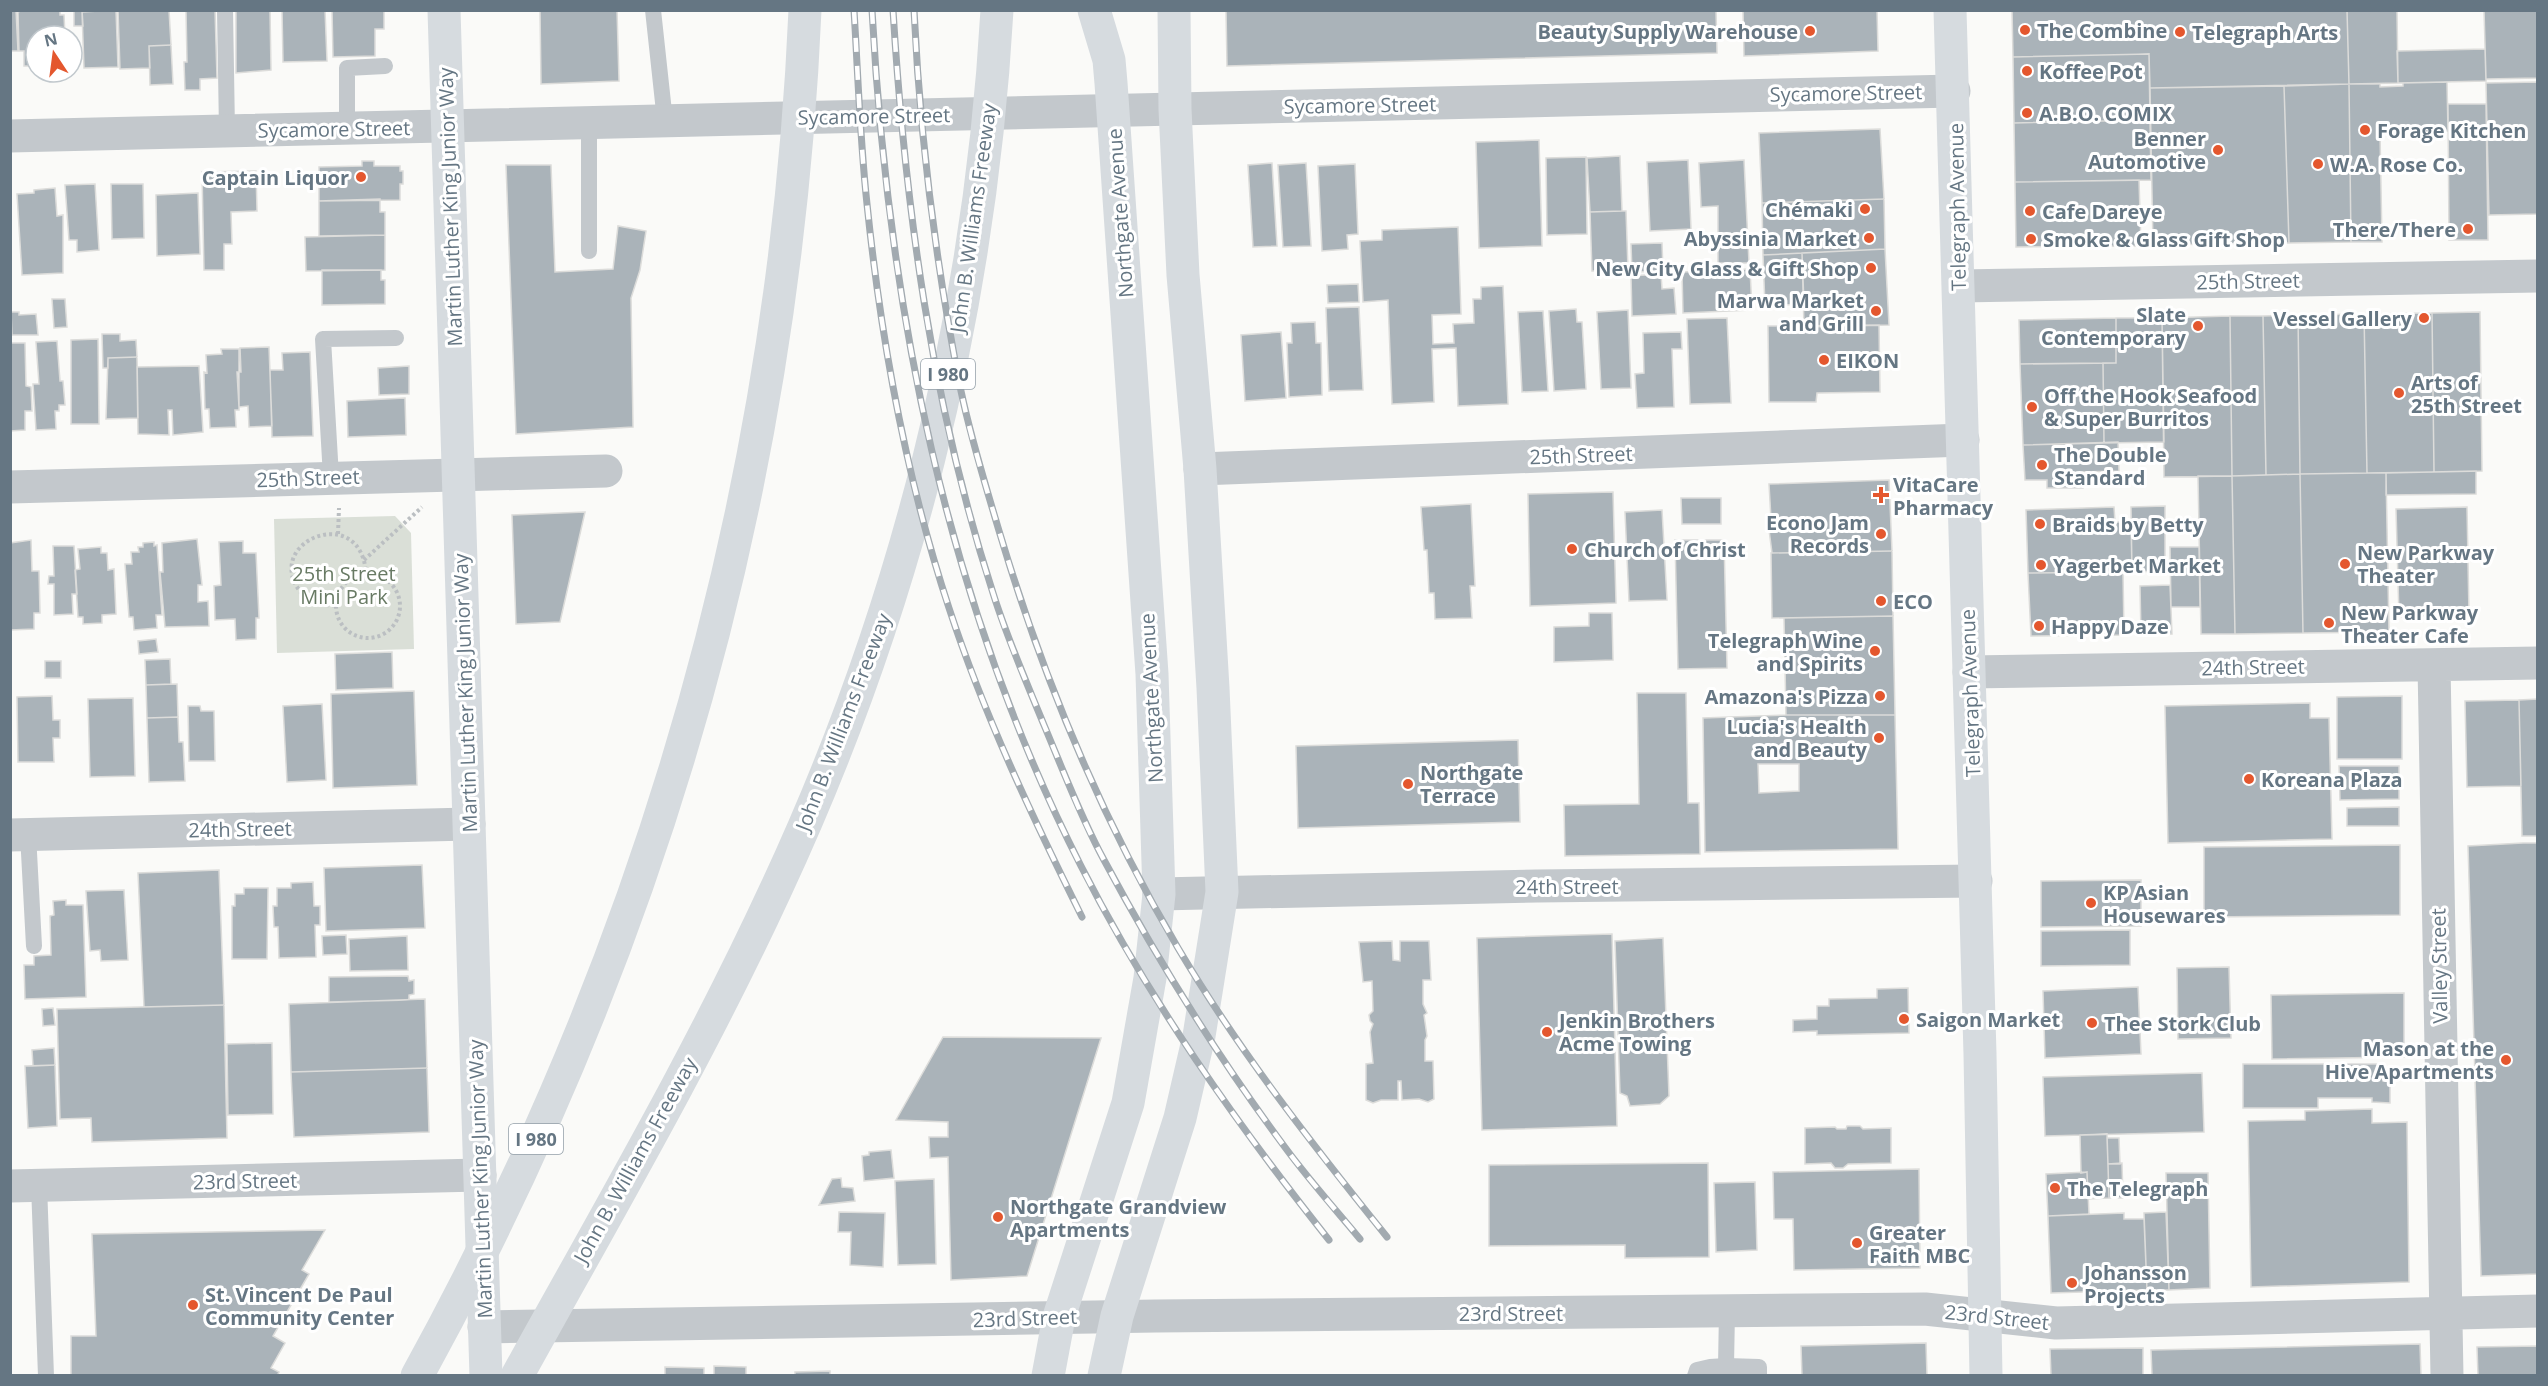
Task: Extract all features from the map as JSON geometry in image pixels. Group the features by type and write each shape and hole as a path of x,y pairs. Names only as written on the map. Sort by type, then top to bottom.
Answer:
{"main road":[{"name":"Martin Luther King Junior Way","path":"444,10 486,1376"},
{"name":"I 980","path":"417,1376 480,1257 533,1147 581,1037 635,894 690,721 724,592 764,396 791,207 799,132 806,10"},
{"name":"John B. Williams Freeway","path":"517,1376 646,1141 750,944 803,830 845,725 891,594 939,416 977,220 991,98 997,10"},
{"name":"Northgate Avenue","path":"1048,1376 1059,1317 1128,1103 1150,978 1159,894 1152,674 1110,60 1094,10"},
{"path":"1104,1376 1117,1316 1180,1118 1200,1036 1222,892 1213,676 1200,470 1183,275 1175,109 1174,10"},
{"name":"Telegraph Avenue","path":"1950,10 1976,881 1986,1376"}],"street":[{"name":"Sycamore Street","path":"10,136 1954,90"},
{"name":"25th Street","path":"1959,286 2538,276"},
{"name":"25th Street","path":"1200,470 1963,440"},
{"name":"25th Street","path":"10,487 606,471"},
{"name":"24th Street","path":"1970,672 2538,663"},
{"name":"Valley Street","path":"2434,665 2447,1376"},
{"name":"24th Street","path":"19,835 469,824"},
{"name":"24th Street","path":"1159,894 1976,881"},
{"name":"23rd Street","path":"25,1186 480,1175"},
{"name":"23rd Street","path":"484,1327 1117,1316 1925,1309 2056,1323 2538,1311"}],"lane":[{"path":"225,10 227,131"},
{"path":"653,10 665,121"},
{"path":"347,129 347,68 385,66"},
{"path":"589,123 589,251"},
{"path":"331,477 323,339 396,338"},
{"path":"19,835 34,946"},
{"path":"25,1186 46,1376"},
{"path":"1726,1366 1727,1311"},
{"path":"1695,1376 1697,1371 1704,1368 1726,1366 1759,1367 1759,1376"}],"path":[{"path":"364,560 458,474"},
{"path":"335,605 325,606 312,603 296,586 292,574 297,552 305,543 315,536 338,534 359,549 364,560 366,574"},
{"path":"366,574 380,576 396,589 400,610 391,629 372,638 352,635 343,628 335,605 341,588 348,580 366,574"}],"green space":[{"name":"25th Street Mini Park","path":"395,516 411,533 414,649 277,653 274,519"}],"building":[{"path":"10,10 16,10 18,51 10,51"},
{"path":"60,10 60,15 64,15 64,24 24,24 24,51 19,51 18,12"},
{"path":"74,10 82,10 83,24 74,24"},
{"path":"116,10 118,67 84,68 82,12"},
{"path":"118,10 169,10 171,45 149,46 150,68 120,69"},
{"path":"186,10 215,10 217,78 200,79 200,90 185,90"},
{"path":"236,10 270,10 271,70 236,73"},
{"path":"282,10 325,10 327,61 283,62"},
{"path":"332,10 384,10 384,29 375,29 375,56 333,57"},
{"path":"540,10 617,10 619,81 541,84"},
{"path":"1226,10 1716,10 1717,53 1227,66"},
{"name":"Beauty Supply Warehouse","path":"1743,10 1877,10 1878,51 1744,56"},
{"name":"Telegraph Arts","path":"2012,10 2347,10 2349,84 2150,88 2149,54 2013,57"},
{"path":"2347,10 2397,10 2398,83 2349,84"},
{"path":"2484,10 2538,10 2538,78 2486,79"},
{"path":"171,45 173,84 150,85 149,46"},
{"path":"2485,49 2486,81 2398,83 2397,51"},
{"path":"2149,54 2150,120 2014,123 2013,57"},
{"path":"2447,82 2448,131 2380,132 2382,242 2351,242 2349,84 2380,84 2380,87 2403,86 2403,83"},
{"path":"2538,82 2538,214 2489,215 2486,83"},
{"name":"W.A. Rose Co.","path":"2349,84 2351,242 2289,243 2284,86"},
{"name":"Benner Automotive","path":"2284,86 2289,243 2153,245 2150,88"},
{"path":"2448,104 2486,104 2488,240 2449,240"},
{"path":"2150,120 2151,180 2015,182 2014,123"},
{"path":"1880,129 1884,199 1762,203 1759,133"},
{"path":"1539,140 1542,246 1479,248 1476,142"},
{"path":"1620,156 1622,211 1590,212 1587,158"},
{"path":"1586,157 1587,234 1547,235 1546,158"},
{"path":"1688,160 1691,229 1650,231 1647,162"},
{"path":"1744,160 1749,263 1718,263 1718,206 1701,207 1699,163"},
{"name":"Captain Liquor","path":"362,161 374,161 374,166 400,166 400,171 403,171 403,184 400,184 400,200 319,201 319,167 362,166"},
{"path":"1272,163 1277,246 1253,247 1248,165"},
{"path":"1306,163 1311,246 1283,247 1278,165"},
{"path":"1355,164 1358,234 1347,235 1348,249 1322,251 1318,166"},
{"path":"506,165 551,165 555,272 613,269 618,226 646,231 640,270 631,298 633,427 516,434"},
{"path":"256,171 257,211 231,212 232,244 224,244 224,270 204,270 202,172"},
{"path":"2139,180 2141,246 2016,247 2015,182"},
{"path":"95,184 99,250 77,252 77,240 69,240 65,185"},
{"path":"111,184 143,184 144,238 112,239"},
{"path":"55,188 57,216 63,215 63,273 22,275 17,194"},
{"path":"198,193 200,254 157,256 156,195"},
{"path":"380,199 380,212 385,212 385,235 319,236 319,201"},
{"path":"1884,199 1885,249 1763,255 1762,203"},
{"path":"1626,211 1628,270 1592,271 1590,212"},
{"path":"1458,227 1461,314 1432,315 1433,344 1454,343 1453,324 1474,323 1473,299 1481,299 1481,287 1503,286 1508,404 1458,406 1456,348 1432,349 1434,402 1392,404 1388,300 1363,302 1360,241 1382,240 1382,230"},
{"path":"385,235 385,270 306,271 305,237"},
{"path":"1662,243 1663,271 1632,272 1631,244"},
{"path":"1885,249 1889,325 1804,327 1802,253"},
{"path":"1802,253 1804,304 1765,306 1763,255"},
{"path":"1750,269 1752,310 1683,313 1682,272"},
{"path":"322,270 381,270 381,280 385,280 385,304 322,305"},
{"path":"1661,274 1662,289 1674,288 1676,314 1632,316 1631,276"},
{"path":"1358,284 1359,302 1328,303 1327,285"},
{"path":"52,299 65,299 67,327 54,328"},
{"path":"1359,307 1363,390 1329,391 1326,308"},
{"path":"1576,309 1577,322 1582,322 1586,389 1554,391 1549,311"},
{"path":"1628,310 1631,388 1601,389 1597,312"},
{"path":"1543,311 1548,391 1522,392 1518,312"},
{"path":"11,312 19,312 19,315 36,314 38,335 12,335"},
{"path":"2480,312 2482,471 2434,472 2432,313"},
{"name":"Arts of 25th Street","path":"2432,313 2434,472 2367,473 2364,314"},
{"path":"2364,314 2367,473 2300,474 2298,315"},
{"path":"2298,315 2300,474 2266,475 2263,316"},
{"path":"2230,316 2263,316 2266,475 2232,476"},
{"path":"2230,316 2232,476 2164,477 2162,318"},
{"path":"1727,318 1731,403 1690,404 1687,319"},
{"path":"2116,318 2162,318 2164,442 2104,443 2103,363 2116,363"},
{"path":"2116,318 2116,363 2020,364 2019,320"},
{"path":"1315,322 1316,343 1321,343 1322,395 1289,397 1287,343 1292,343 1291,323"},
{"name":"EIKON","path":"1879,325 1880,392 1817,393 1816,402 1769,402 1768,326"},
{"path":"1281,332 1286,398 1245,401 1241,335"},
{"path":"1681,332 1682,349 1672,349 1674,407 1637,408 1635,374 1644,373 1643,333"},
{"path":"102,334 120,334 120,341 136,340 137,357 108,358 108,368 103,368"},
{"path":"98,339 99,424 71,424 71,340"},
{"path":"57,341 60,381 63,381 65,405 59,405 59,411 55,411 56,429 36,430 33,384 39,384 36,342"},
{"path":"10,343 25,343 26,386 31,387 32,411 25,411 25,430 10,431"},
{"path":"269,347 272,426 249,427 248,406 239,407 237,372 241,372 240,348"},
{"path":"221,349 239,349 239,410 235,410 236,427 210,428 209,409 205,409 206,355 222,354"},
{"path":"310,352 313,436 272,437 270,370 283,370 282,353"},
{"path":"137,357 138,418 106,419 108,358"},
{"path":"2103,363 2104,443 2023,445 2020,364"},
{"path":"199,366 203,432 173,435 172,410 168,410 169,435 138,434 137,367"},
{"path":"409,366 409,394 379,395 378,368"},
{"path":"405,398 406,435 348,437 347,401"},
{"path":"2118,442 2119,471 2082,472 2083,488 2047,488 2047,480 2025,480 2023,445"},
{"path":"2476,471 2476,494 2386,495 2386,473"},
{"name":"New Parkway Theater","path":"2386,473 2389,632 2303,633 2300,474"},
{"path":"2300,474 2303,633 2235,634 2232,476"},
{"path":"2198,476 2232,476 2235,634 2201,634"},
{"path":"1889,480 1892,551 1772,553 1768,522 1771,519 1769,484"},
{"name":"Church of Christ","path":"1613,492 1616,603 1530,606 1528,494"},
{"path":"1681,498 1721,498 1721,524 1682,524"},
{"path":"1471,504 1475,586 1470,586 1472,618 1435,619 1434,593 1429,593 1427,550 1424,550 1421,507"},
{"path":"2165,506 2165,571 2132,572 2131,507"},
{"path":"2114,507 2115,522 2131,522 2132,572 2028,573 2026,510"},
{"path":"2467,507 2469,615 2399,617 2396,509"},
{"path":"1662,510 1667,600 1629,601 1625,512"},
{"path":"585,512 560,622 516,624 512,515"},
{"path":"197,539 202,585 198,585 198,602 208,601 209,626 165,627 160,572 163,572 162,543"},
{"path":"31,540 32,571 39,571 40,613 34,613 34,629 10,630 10,543"},
{"path":"1675,540 1724,540 1727,668 1678,669"},
{"path":"243,541 243,553 256,553 259,618 256,618 256,639 236,640 235,619 215,620 214,586 221,585 219,542"},
{"path":"154,542 154,546 157,545 162,615 156,615 157,628 134,630 133,617 129,617 125,564 132,564 131,552 139,552 138,547 143,547 143,543"},
{"path":"53,546 74,546 77,594 72,594 73,614 54,615 54,584 48,584 49,576 54,576"},
{"path":"101,547 101,553 107,553 108,570 114,569 116,614 102,615 102,623 83,624 83,617 78,617 75,570 80,569 78,549"},
{"path":"2170,547 2199,547 2200,607 2171,607"},
{"path":"1892,551 1893,616 1772,618 1771,553"},
{"path":"2123,572 2124,635 2031,636 2028,573"},
{"path":"2170,585 2172,634 2141,635 2140,586"},
{"path":"1589,613 1612,613 1613,660 1554,662 1554,627 1589,626"},
{"path":"1893,616 1895,715 1786,715 1784,618"},
{"path":"156,639 158,652 139,654 138,641"},
{"path":"392,652 393,688 336,690 335,654"},
{"path":"170,659 171,684 146,685 145,660"},
{"path":"45,661 61,661 61,678 45,678"},
{"path":"177,684 178,717 147,718 146,685"},
{"path":"414,691 417,785 333,788 331,694"},
{"path":"1637,693 1686,693 1688,803 1699,803 1700,854 1565,856 1564,805 1639,804"},
{"path":"52,696 53,720 60,720 60,738 53,738 54,762 18,762 17,697"},
{"path":"2402,696 2402,759 2337,759 2337,697"},
{"path":"133,698 135,776 90,777 88,699"},
{"path":"2538,699 2538,836 2522,836 2519,700"},
{"path":"2519,700 2521,786 2467,787 2465,701"},
{"name":"Koreana Plaza","path":"2310,703 2310,718 2329,718 2332,839 2168,843 2165,706"},
{"path":"322,704 326,780 287,782 283,706"},
{"path":"188,706 200,706 201,711 214,711 215,761 189,761"},
{"path":"1895,715 1898,849 1705,852 1703,718","holes":["1758,764 1799,764 1799,791 1759,793"]},
{"path":"178,717 179,742 183,742 185,781 149,782 147,718"},
{"name":"Northgate Terrace","path":"1518,740 1520,822 1298,828 1296,746"},
{"path":"2339,766 2399,766 2399,799 2340,800"},
{"path":"2399,807 2399,826 2347,826 2347,808"},
{"name":"Mason at the Hive Apartments","path":"2538,843 2538,1274 2481,1276 2468,846"},
{"path":"2400,845 2400,915 2204,917 2204,847"},
{"path":"422,865 425,928 326,931 324,868"},
{"path":"219,870 224,1005 144,1007 138,873"},
{"name":"KP Asian Housewares","path":"2141,880 2141,926 2041,927 2041,881"},
{"path":"313,882 314,906 320,906 320,925 315,925 316,957 279,958 278,927 274,927 273,906 277,906 277,888 291,888 291,883"},
{"path":"244,888 268,888 267,959 232,959 232,906 235,906 235,894 244,894"},
{"path":"124,890 128,960 101,961 100,950 90,951 86,891"},
{"path":"66,900 66,905 83,905 86,997 25,999 24,965 34,965 34,956 51,955 50,916 54,915 53,901"},
{"path":"2130,930 2130,965 2041,966 2041,931"},
{"name":"Jenkin Brothers Acme Towing","path":"1612,934 1617,1126 1482,1130 1477,938"},
{"path":"346,935 347,954 323,955 322,936"},
{"path":"407,936 408,970 350,971 349,939"},
{"path":"1663,938 1669,1096 1660,1104 1630,1106 1627,1096 1620,1093 1615,941"},
{"path":"1392,941 1393,960 1400,961 1400,941 1429,941 1431,980 1423,980 1423,1004 1427,1013 1424,1015 1427,1036 1425,1061 1433,1061 1434,1099 1428,1102 1419,1099 1402,1100 1401,1081 1398,1081 1398,1100 1381,1100 1373,1103 1366,1100 1366,1064 1373,1063 1370,1032 1373,1024 1369,1015 1373,1011 1372,981 1363,982 1359,942"},
{"path":"2229,967 2231,1038 2178,1039 2177,968"},
{"path":"408,976 409,981 414,980 414,994 409,995 409,1000 329,1002 329,977"},
{"name":"Thee Stork Club","path":"2138,987 2141,1054 2045,1058 2043,991"},
{"path":"1908,988 1909,1033 1817,1035 1817,1031 1793,1032 1793,1020 1817,1019 1817,1006 1829,1006 1829,999 1877,998 1877,989"},
{"path":"2404,993 2404,1057 2272,1059 2271,995"},
{"path":"425,999 427,1068 291,1072 289,1004"},
{"path":"224,1005 227,1138 92,1142 91,1118 60,1119 57,1009"},
{"path":"53,1008 55,1025 43,1026 42,1009"},
{"name":"Northgate Grandview Apartments","path":"943,1037 1101,1038 1027,1276 951,1280 948,1157 930,1158 929,1137 948,1137 948,1122 896,1120"},
{"path":"272,1043 273,1114 228,1115 227,1044"},
{"path":"54,1048 55,1065 33,1066 32,1050"},
{"path":"2243,1064 2383,1064 2383,1081 2390,1081 2390,1103 2372,1102 2372,1098 2318,1098 2318,1108 2243,1108"},
{"path":"55,1065 57,1126 28,1128 25,1066"},
{"path":"427,1068 429,1132 294,1137 291,1072"},
{"path":"2202,1073 2204,1132 2045,1136 2043,1077"},
{"path":"2372,1109 2372,1123 2407,1122 2409,1282 2251,1287 2248,1121 2305,1120 2305,1111"},
{"path":"1847,1126 1860,1126 1863,1129 1891,1128 1891,1163 1848,1164 1843,1168 1835,1168 1831,1163 1805,1164 1805,1128 1846,1129"},
{"path":"2107,1134 2109,1198 2088,1199 2087,1172 2081,1173 2080,1135"},
{"path":"2107,1138 2119,1138 2120,1164 2108,1164"},
{"path":"891,1150 894,1178 864,1181 862,1156 869,1155 869,1152"},
{"path":"1708,1163 1709,1257 1625,1258 1625,1245 1489,1246 1489,1165"},
{"path":"2122,1163 2123,1198 2109,1198 2108,1164"},
{"name":"Greater Faith MBC","path":"1919,1169 1920,1268 1794,1270 1793,1219 1774,1219 1773,1172"},
{"path":"2087,1172 2089,1214 2048,1216 2046,1174"},
{"path":"2166,1173 2208,1173 2210,1288 2169,1290"},
{"path":"841,1178 842,1187 853,1188 855,1201 819,1205 832,1179"},
{"path":"934,1179 936,1264 898,1265 895,1181"},
{"path":"1755,1182 1757,1250 1716,1252 1714,1183"},
{"path":"839,1212 885,1213 883,1267 850,1265 851,1232 838,1232"},
{"path":"2166,1212 2169,1290 2147,1290 2144,1213"},
{"path":"2124,1213 2124,1219 2144,1219 2147,1290 2051,1293 2048,1216"},
{"name":"St. Vincent De Paul Community Center","path":"325,1230 302,1270 309,1274 273,1336 285,1343 271,1368 279,1372 277,1376 71,1376 71,1336 96,1336 92,1234"},
{"path":"1926,1343 1927,1376 1802,1376 1801,1346"},
{"path":"2420,1344 2421,1376 2152,1376 2151,1350"},
{"path":"2538,1346 2538,1376 2478,1376 2477,1347"},
{"path":"2143,1348 2143,1376 2051,1376 2050,1349"},
{"path":"714,1366 746,1367 746,1376 714,1376"},
{"path":"665,1367 704,1368 704,1376 665,1376"},
{"path":"830,1371 830,1376 795,1376 795,1372"}],"railway":[{"path":"854,10 863,156 873,255 897,408 920,509 949,608 993,726 1082,917"},
{"path":"872,10 880,121 892,232 909,341 932,449 959,556 993,661 1034,765 1081,866 1135,965 1228,1106 1329,1240"},
{"path":"893,10 905,158 925,305 938,378 953,450 972,522 1011,643 1088,828 1146,935 1213,1045 1262,1116 1305,1173 1360,1239"},
{"path":"914,10 920,106 930,202 961,391 1000,534 1055,694 1124,849 1150,899 1201,986 1251,1060 1304,1132 1387,1237"}],"place":[{"name":"The Combine","path":"2025,30"},
{"name":"Beauty Supply Warehouse","path":"1810,31"},
{"name":"Telegraph Arts","path":"2180,32"},
{"name":"Koffee Pot","path":"2027,71"},
{"name":"A.B.O. COMIX","path":"2027,113"},
{"name":"Forage Kitchen","path":"2365,130"},
{"name":"Benner Automotive","path":"2218,150"},
{"name":"W.A. Rose Co.","path":"2318,164"},
{"name":"Captain Liquor","path":"361,177"},
{"name":"Chémaki","path":"1865,209"},
{"name":"Cafe Dareye","path":"2030,211"},
{"name":"There/There","path":"2468,229"},
{"name":"Abyssinia Market","path":"1869,238"},
{"name":"Smoke & Glass Gift Shop","path":"2031,239"},
{"name":"New City Glass & Gift Shop","path":"1871,268"},
{"name":"Marwa Market and Grill","path":"1876,311"},
{"name":"Vessel Gallery","path":"2424,318"},
{"name":"Slate Contemporary","path":"2198,326"},
{"name":"EIKON","path":"1824,360"},
{"name":"Arts of 25th Street","path":"2399,393"},
{"name":"Off the Hook Seafood & Super Burritos","path":"2032,407"},
{"name":"The Double Standard","path":"2042,465"},
{"name":"VitaCare Pharmacy","path":"1881,495"},
{"name":"Braids by Betty","path":"2040,524"},
{"name":"Econo Jam Records","path":"1881,534"},
{"name":"Church of Christ","path":"1572,549"},
{"name":"New Parkway Theater","path":"2345,564"},
{"name":"Yagerbet Market","path":"2041,565"},
{"name":"ECO","path":"1881,601"},
{"name":"New Parkway Theater Cafe","path":"2329,623"},
{"name":"Happy Daze","path":"2039,626"},
{"name":"Telegraph Wine and Spirits","path":"1875,651"},
{"name":"Amazona's Pizza","path":"1880,696"},
{"name":"Lucia's Health and Beauty","path":"1879,738"},
{"name":"Koreana Plaza","path":"2249,779"},
{"name":"Northgate Terrace","path":"1408,784"},
{"name":"KP Asian Housewares","path":"2091,903"},
{"name":"Saigon Market","path":"1904,1019"},
{"name":"Thee Stork Club","path":"2092,1023"},
{"name":"Jenkin Brothers Acme Towing","path":"1547,1032"},
{"name":"Mason at the Hive Apartments","path":"2506,1060"},
{"name":"The Telegraph","path":"2055,1188"},
{"name":"Northgate Grandview Apartments","path":"998,1217"},
{"name":"Greater Faith MBC","path":"1857,1243"},
{"name":"Johansson Projects","path":"2072,1283"},
{"name":"St. Vincent De Paul Community Center","path":"193,1305"}]}
